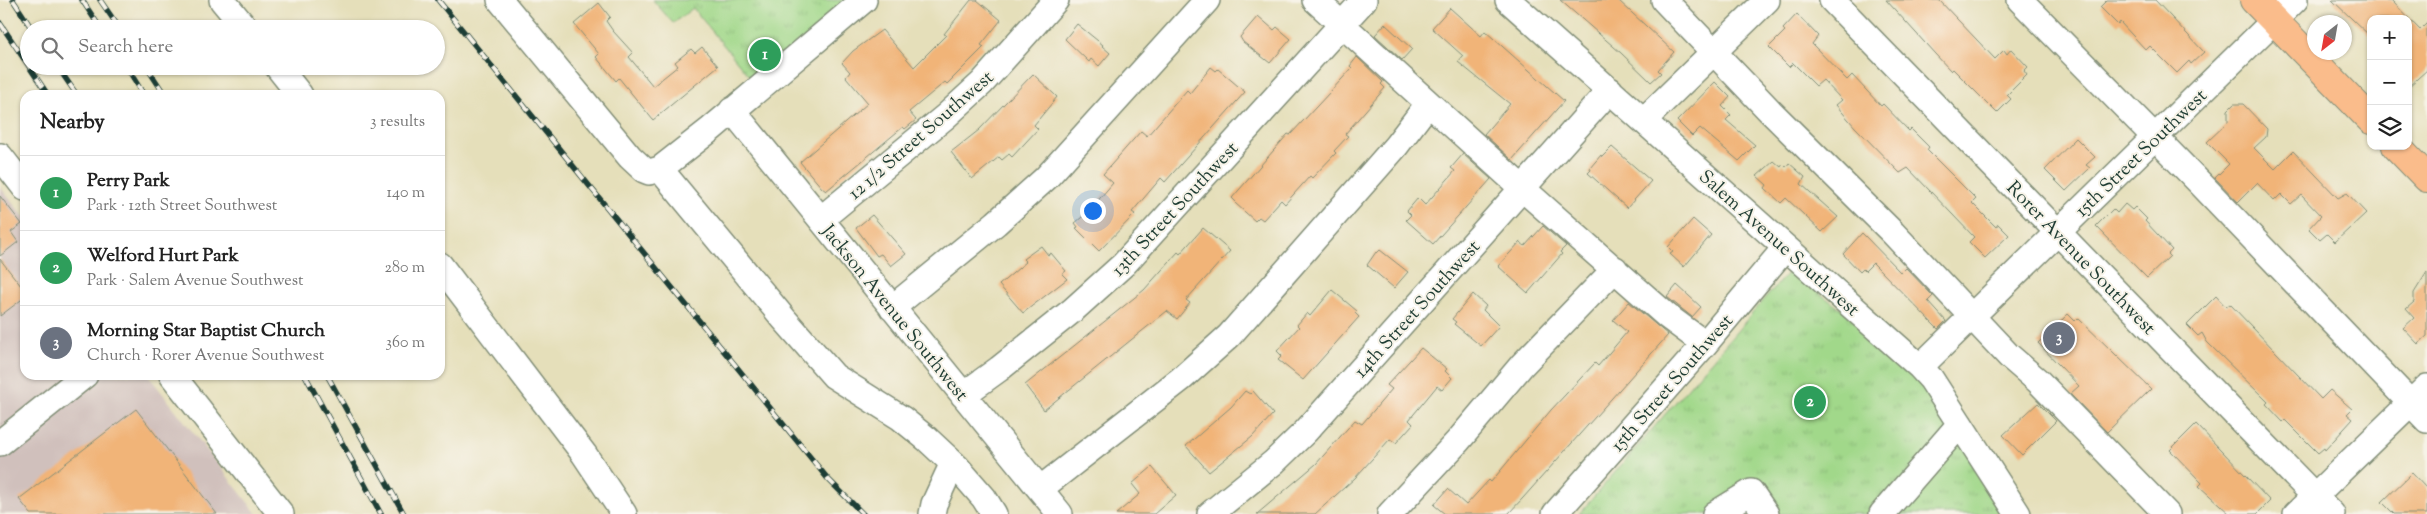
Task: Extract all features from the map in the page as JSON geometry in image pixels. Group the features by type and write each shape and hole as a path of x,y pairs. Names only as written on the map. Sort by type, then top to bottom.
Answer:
{"main road":[{"path":"2254,0 2367,116"},
{"path":"2400,150 2427,178"}],"street":[{"path":"222,0 239,20"},
{"path":"500,0 630,156 644,170 649,172 660,169 864,0"},
{"name":"12 1/2 Street Southwest","path":"821,219 946,116 982,83 1056,0"},
{"path":"892,308 996,223 1046,178 1207,0"},
{"path":"1315,0 1523,189 1667,316 1705,344"},
{"name":"13th Street Southwest","path":"963,395 1073,310 1124,264 1156,232 1364,0"},
{"name":"Salem Avenue Southwest","path":"1508,0 1920,367 1931,379 2018,514"},
{"path":"1664,0 2009,356 2038,380 2167,514"},
{"path":"1644,120 1767,0"},
{"name":"Rorer Avenue Southwest","path":"1832,0 2332,514"},
{"path":"2020,0 2155,138 2422,403 2314,496 2296,514"},
{"name":"15th Street Southwest","path":"1920,367 2295,0"},
{"path":"284,75 296,90"},
{"name":"14th Street Southwest","path":"1210,514 1274,462 1306,431 1610,90"},
{"path":"1040,489 1181,379 1228,336 1346,204 1428,104"},
{"name":"Jackson Avenue Southwest","path":"732,110 1060,514"},
{"path":"0,156 20,182"},
{"path":"660,169 784,319 834,376 851,389 901,418 953,463 984,498 994,514"},
{"name":"15th Street Southwest","path":"1555,514 1705,344 1785,248"},
{"path":"1390,514 1458,441 1522,365 1615,269"},
{"path":"445,273 584,454 624,514"},
{"path":"0,443 79,380"},
{"path":"176,380 282,514"},
{"path":"1880,512 1960,424"},
{"path":"932,514 934,504 953,463"},
{"path":"1715,514 1751,492 1766,514"}],"shaded area":[{"path":"0,187 20,212 20,380 152,380 257,514 0,514"}],"green space":[{"path":"653,0 864,0 759,88 693,8 673,23"},
{"path":"1789,271 1920,367 2018,514 1579,514"}],"building":[{"path":"971,0 977,0 1001,20 981,45 984,47 947,84 945,82 909,112 916,120 905,129 903,127 826,191 822,188 800,162 868,103 846,77 850,72 842,63 853,51 882,30 914,67 946,35 944,34"},
{"path":"1560,0 1618,0 1674,52 1658,70 1661,73 1651,82"},
{"path":"1886,0 1939,0 1995,59 2004,50 2007,54 2011,49 2028,67 2024,71 2027,75 2007,95 2011,99 1997,113 1953,69 1951,71"},
{"path":"2107,0 2155,0 2204,52 2191,64 2189,61 2177,73 2150,46 2146,50 2120,22 2118,25 2100,7"},
{"path":"2332,0 2391,0 2406,15 2367,15 2367,33 2352,19 2352,15 2348,15"},
{"path":"599,3 610,17 606,21 633,53 629,57 653,86 678,66 675,62 691,49 695,53 702,47 718,66 653,120 619,78 616,81 596,57 599,54 574,24"},
{"path":"1450,8 1481,36 1485,31 1564,101 1512,160 1484,134 1510,104 1458,62 1463,56 1432,28"},
{"path":"1797,14 1818,36 1812,44 1847,80 1852,75 1881,106 1883,104 1909,131 1911,129 1929,147 1927,150 1976,199 1972,203 1996,227 1998,224 2009,235 1985,258 1969,242 1974,237 1908,168 1900,173 1855,127 1836,105 1842,100 1823,80 1816,86 1793,63 1789,67 1769,47 1785,31 1783,29"},
{"path":"1258,16 1274,30 1277,27 1291,39 1270,63 1243,42 1240,37"},
{"path":"2412,22 2420,30 2427,23 2427,70 2412,83"},
{"path":"1077,24 1110,53 1099,66 1091,59 1089,62 1065,39"},
{"path":"1385,24 1412,49 1402,60 1375,35"},
{"path":"1357,57 1383,82 1381,84 1385,88 1345,134 1348,136 1334,151 1336,153 1312,178 1310,176 1285,204 1281,200 1263,220 1259,217 1255,221 1232,198 1288,134 1290,135 1352,68 1350,66"},
{"path":"1211,67 1216,71 1218,69 1245,92 1165,182 1161,178 1132,212 1135,214 1099,251 1076,228 1078,227 1075,223 1088,212 1113,183 1103,174 1141,131 1147,136 1187,90 1190,93"},
{"path":"1033,74 1057,97 1034,125 1038,129 1012,157 1009,154 1002,160 999,157 972,179 951,152 979,130"},
{"path":"1715,82 1730,97 1722,106 1731,115 1726,120 1755,145 1739,161 1700,128 1692,136 1677,121"},
{"path":"2234,104 2243,104 2267,129 2266,137 2254,148 2275,169 2293,151 2338,198 2347,193 2366,213 2335,242 2327,234 2320,240 2309,229 2321,216 2301,195 2291,204 2281,194 2274,201 2257,183 2238,202 2215,178 2229,164 2207,142 2228,122 2228,110"},
{"path":"2076,138 2095,157 2086,165 2090,168 2066,191 2045,170"},
{"path":"1612,147 1651,181 1627,208 1588,173 1601,155 1602,157"},
{"path":"1463,154 1491,179 1433,244 1406,220 1411,215 1407,211 1418,198 1425,205 1455,171 1451,168"},
{"path":"1774,161 1781,167 1783,164 1786,167 1789,163 1805,177 1801,184 1838,217 1822,232 1786,198 1781,203 1765,188 1767,185 1757,176"},
{"path":"0,196 20,221 20,225 11,232 18,242 0,256"},
{"path":"2125,204 2132,210 2135,207 2147,219 2145,221 2172,250 2168,254 2170,256 2147,278 2096,226 2113,209 2117,213"},
{"path":"872,215 906,254 891,266 881,254 877,256 856,228"},
{"path":"1693,219 1711,235 1684,267 1670,254 1673,252 1668,247"},
{"path":"1543,226 1566,246 1560,252 1562,254 1528,293 1498,266 1520,242 1525,246"},
{"path":"1203,228 1230,251 1186,300 1190,303 1177,319 1167,311 1044,410 1025,385 1144,290 1178,252 1180,254"},
{"path":"1862,233 1901,273 1906,268 1933,296 1928,301 1946,321 1938,329 1873,263 1865,271 1863,269 1860,272 1843,254"},
{"path":"1041,246 1048,255 1051,253 1066,271 1062,274 1067,279 1023,313 999,285 1026,262 1023,259"},
{"path":"1380,250 1408,272 1394,288 1367,265 1376,252"},
{"path":"0,259 20,285 20,301 0,316"},
{"path":"2427,272 2427,336 2418,344 2403,328 2414,318 2406,309 2414,302 2414,293"},
{"path":"1677,285 1701,307 1692,317 1667,297"},
{"path":"1332,290 1357,311 1355,313 1359,317 1303,380 1278,360 1282,356 1277,351 1299,327 1297,325 1307,313 1310,316"},
{"path":"1473,294 1486,306 1483,310 1499,326 1481,346 1454,324 1456,322 1452,319"},
{"path":"2216,296 2226,307 2230,304 2321,399 2330,390 2352,409 2347,414 2353,419 2325,450 2324,448 2318,453 2285,420 2283,422 2266,404 2268,402 2207,342 2202,333 2198,336 2187,325"},
{"path":"1629,302 1668,335 1508,514 1445,514 1434,505 1448,489 1466,505 1489,480 1491,482 1551,410 1595,363 1598,366 1627,332 1613,320"},
{"path":"2068,314 2075,321 2078,318 2151,389 2107,432 2070,394 2079,386 2038,343"},
{"path":"1421,348 1447,369 1445,371 1452,378 1442,390 1437,386 1409,420 1413,424 1396,443 1390,439 1355,478 1315,514 1257,514 1316,464 1355,420 1362,424 1392,389 1387,385"},
{"path":"1245,391 1250,394 1253,391 1273,414 1252,437 1209,472 1186,446 1231,407"},
{"path":"2038,403 2056,421 2022,455 2003,435"},
{"path":"136,409 217,514 31,514 19,499"},
{"path":"2196,424 2270,501 2257,514 2230,514 2199,486 2202,483 2170,450"},
{"path":"1152,467 1176,495 1154,514 1116,514 1140,494 1132,484"},
{"path":"2412,473 2427,489 2427,514 2394,514 2382,502"}],"railway":[{"path":"13,0 26,20"},
{"path":"82,0 95,20"},
{"path":"100,0 114,20"},
{"path":"438,0 828,479 863,514"},
{"path":"0,23 20,53"},
{"path":"35,75 45,90"},
{"path":"63,75 74,90"},
{"path":"132,75 141,90"},
{"path":"152,75 162,90"},
{"path":"308,380 381,514"},
{"path":"330,380 404,514"}],"place":[{"name":"Perry Park","path":"765,55"},
{"name":"Morning Star Baptist Church","path":"2059,338"},
{"name":"Welford Hurt Park","path":"1810,402"}]}
